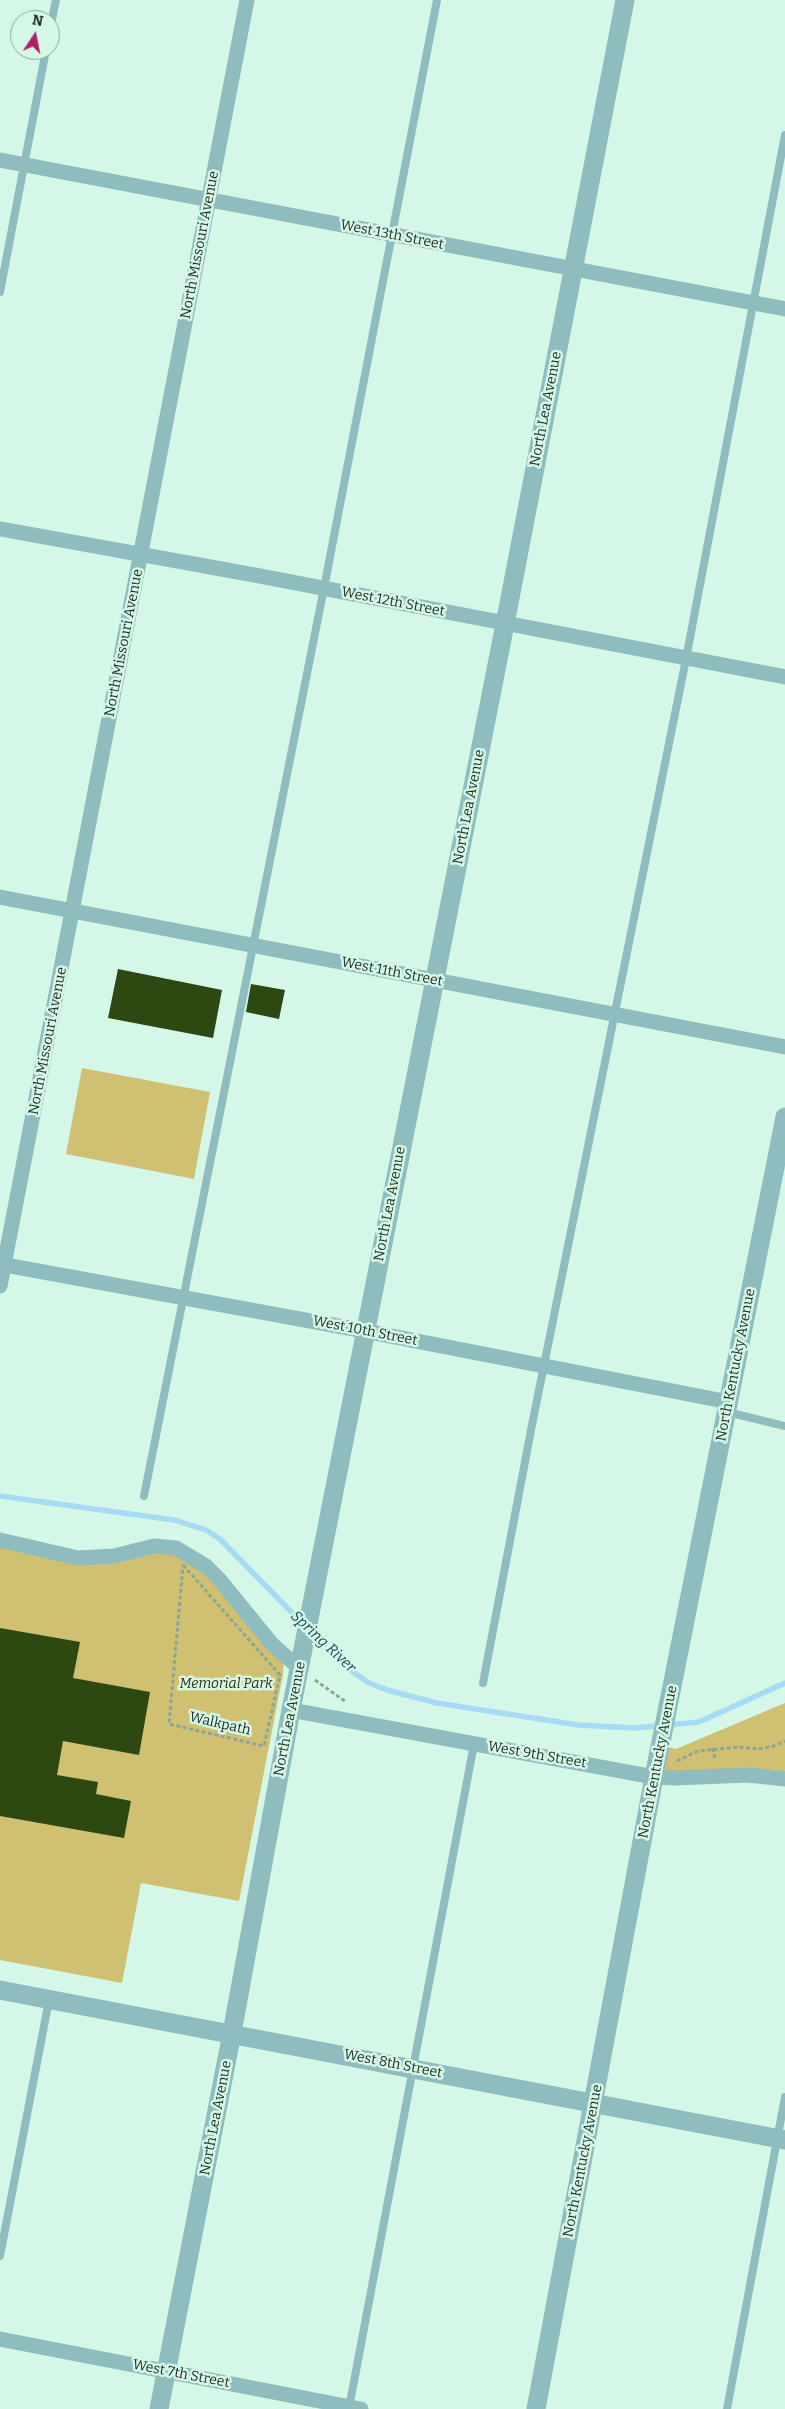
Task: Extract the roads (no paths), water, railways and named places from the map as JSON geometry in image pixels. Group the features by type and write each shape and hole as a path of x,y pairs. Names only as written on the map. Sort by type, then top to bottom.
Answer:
{"street":[{"name":"North Missouri Avenue","path":"0,1286 2,1264 73,911 247,0"},
{"name":"North Lea Avenue","path":"159,2409 232,2033 291,1710 505,624 625,0"},
{"name":"West 13th Street","path":"0,160 785,309"},
{"name":"West 12th Street","path":"0,529 324,588 785,677"},
{"name":"West 11th Street","path":"0,897 785,1046"},
{"name":"North Kentucky Avenue","path":"536,2409 660,1745 785,1117"},
{"name":"West 10th Street","path":"2,1264 545,1366 728,1407"},
{"path":"0,1540 78,1558 114,1556 154,1546 176,1548 206,1566 219,1579 272,1644 301,1662"},
{"name":"West 9th Street","path":"291,1710 654,1777 748,1775 785,1780"},
{"name":"West 8th Street","path":"0,1990 781,2139"},
{"name":"West 7th Street","path":"0,2339 353,2408"}],"lane":[{"path":"144,1496 324,588 437,0"},
{"path":"0,292 44,60"},
{"path":"483,1683 532,1424 616,1014 686,658 785,135"},
{"path":"728,1407 785,1426"},
{"path":"353,2408 474,1744"},
{"path":"0,2256 49,1999"},
{"path":"727,2409 781,2139 785,2097"}],"waterway":[{"name":"Spring River","path":"0,1496 174,1520 206,1530 220,1539 303,1624"},
{"name":"Spring River","path":"311,1633 330,1653 353,1672 369,1683 387,1690 437,1703 578,1725 635,1728 699,1722 785,1683"}],"park label":[{"name":"Memorial Park","path":"226,1684"}]}
